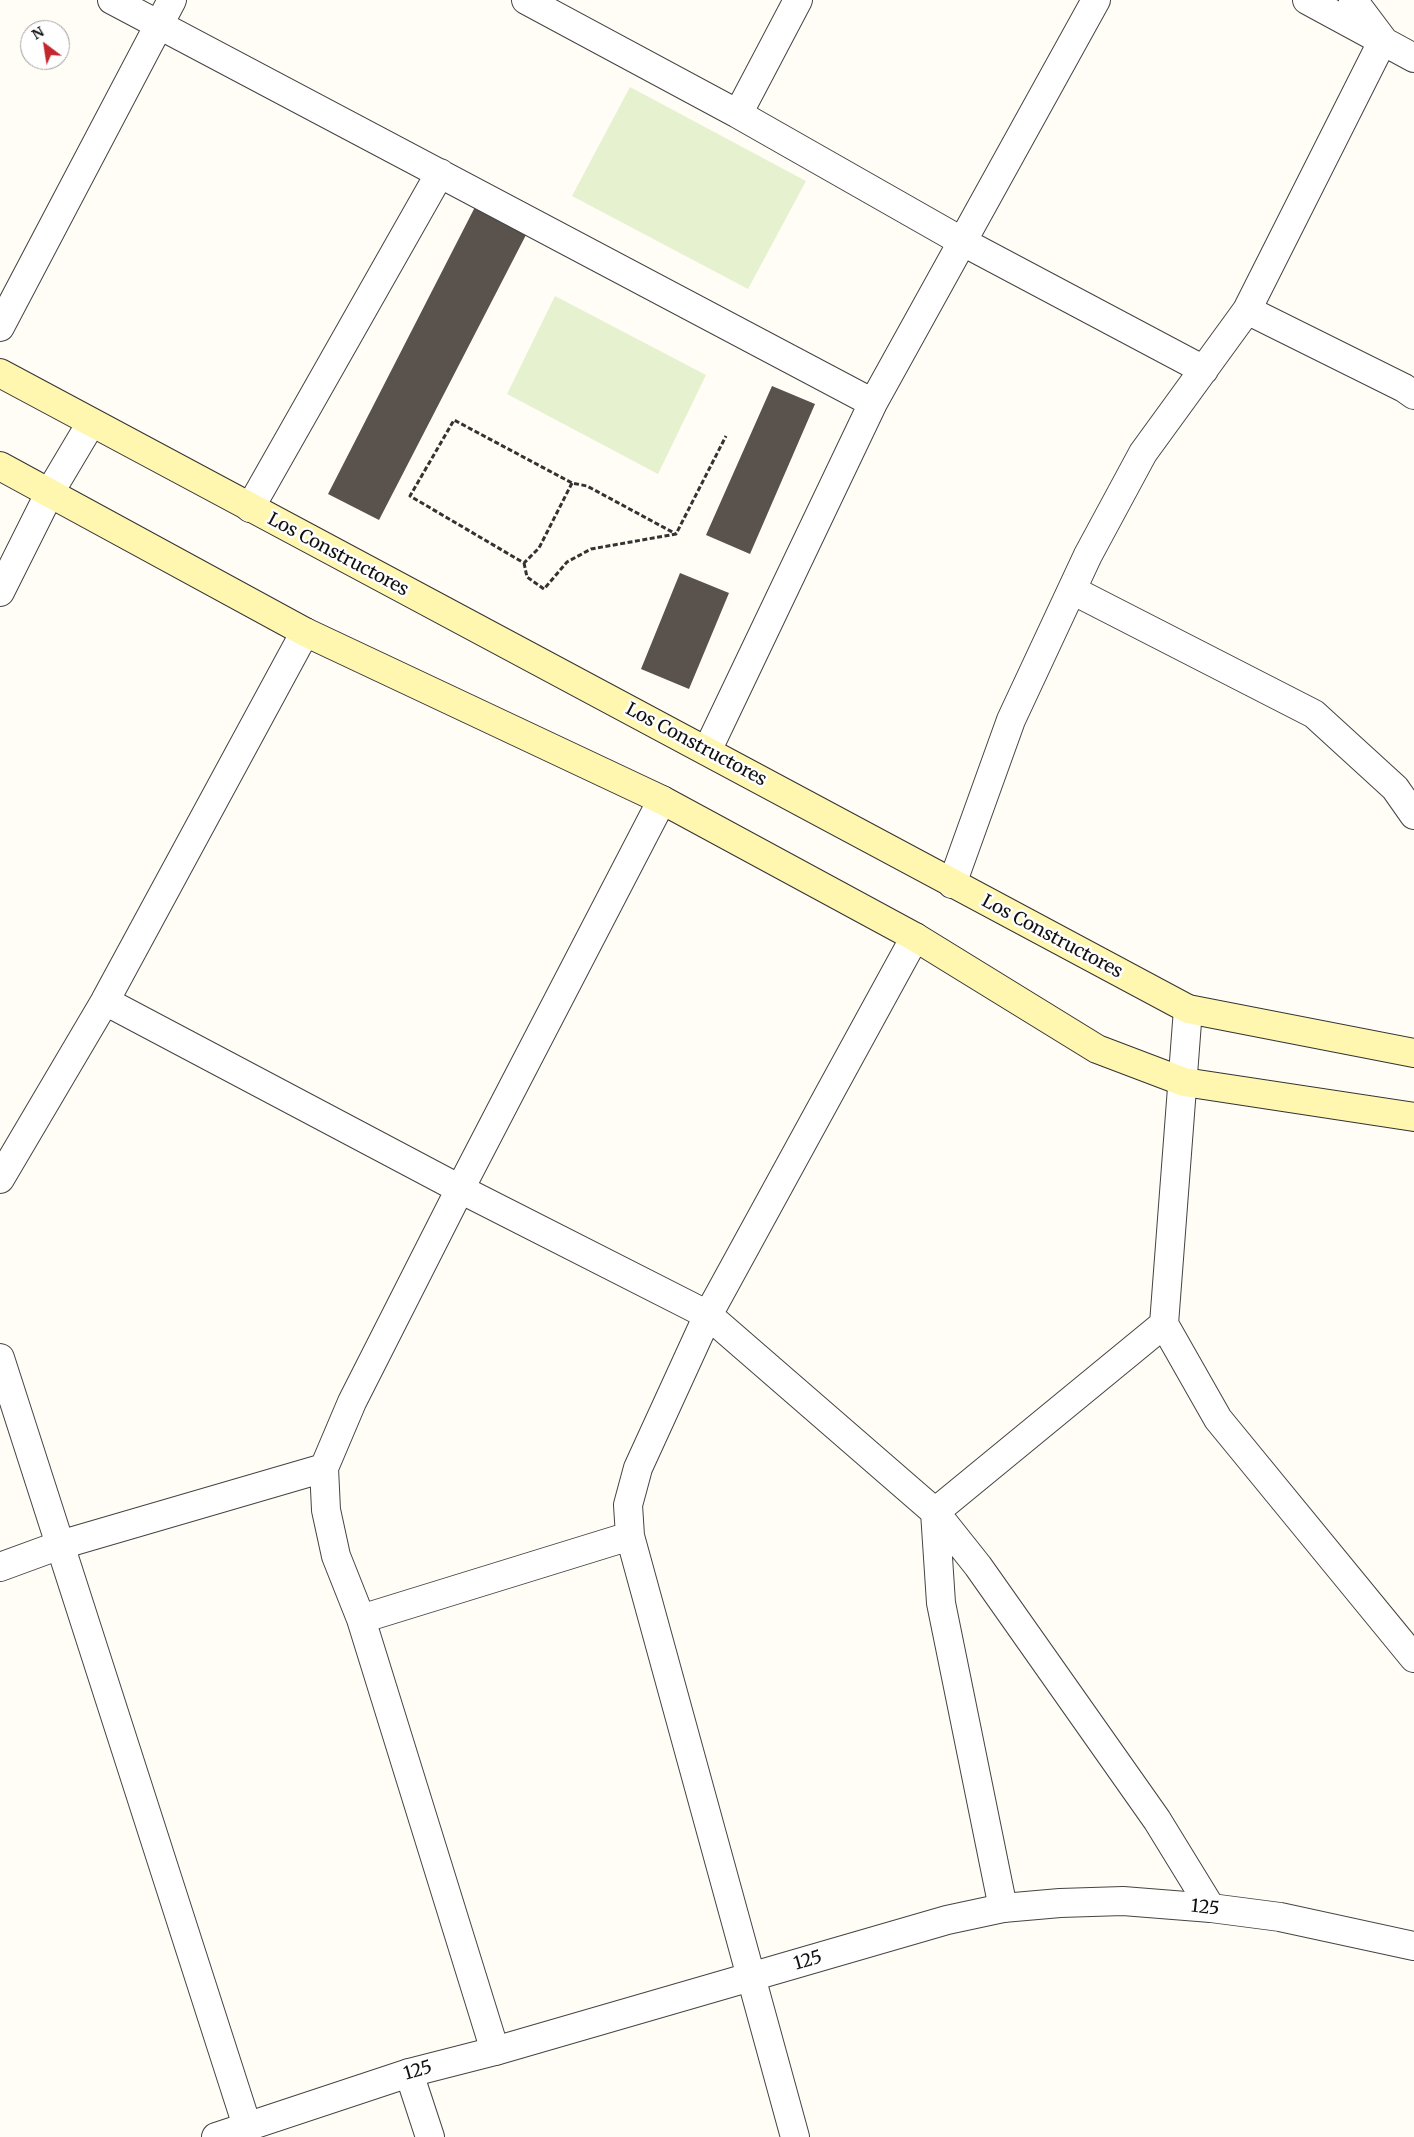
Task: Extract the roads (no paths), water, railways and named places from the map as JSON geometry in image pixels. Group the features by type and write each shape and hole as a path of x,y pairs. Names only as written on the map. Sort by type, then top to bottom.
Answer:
{"main road":[{"name":"Los Constructores","path":"0,373 1188,1009 1414,1053"},
{"path":"0,466 305,632 662,800 915,937 1097,1049 1184,1082 1414,1117"}],"street":[{"path":"112,0 873,403"},
{"path":"0,327 172,0"},
{"path":"526,0 738,114 963,242 1204,370"},
{"path":"738,114 798,0"},
{"path":"707,751 873,403 1096,0"},
{"path":"1307,0 1414,58"},
{"path":"1353,0 1383,40"},
{"path":"952,884 1011,720 1088,555 1143,453 1247,310 1383,40"},
{"path":"250,508 440,173"},
{"path":"1247,310 1404,388 1414,395"},
{"path":"0,592 50,492 91,423"},
{"path":"1072,590 1314,714 1395,788 1414,815"},
{"path":"0,1179 105,1001 305,632"},
{"path":"495,2051 361,1619 336,1556 326,1510 324,1468 352,1402 662,800"},
{"path":"795,2137 630,1536 628,1506 638,1468 708,1316 915,937"},
{"path":"105,1001 460,1189 708,1316 935,1512 978,1566 1157,1820 1211,1908"},
{"path":"1188,1009 1184,1082 1164,1324 1218,1419 1414,1658"},
{"path":"935,1512 1164,1324"},
{"path":"0,1358 247,2126"},
{"path":"0,1567 60,1545 324,1468"},
{"path":"935,1512 941,1603 1003,1908"},
{"path":"361,1619 630,1536"},
{"name":"125","path":"216,2137 409,2073 495,2051 948,1920 1003,1908 1060,1903 1123,1901 1211,1908 1280,1917 1414,1946"},
{"path":"409,2073 430,2137"}]}
